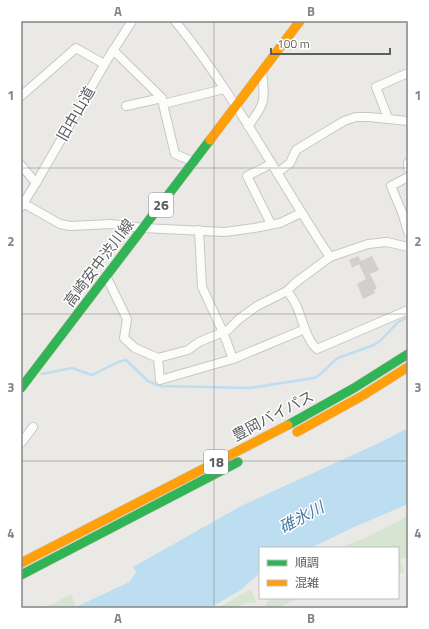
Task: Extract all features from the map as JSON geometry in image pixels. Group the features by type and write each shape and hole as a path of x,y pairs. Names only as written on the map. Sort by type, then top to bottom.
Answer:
{"main road":[{"name":"高崎安中渋川線","path":"21,387 300,21"},
{"name":"豊岡バイパス","path":"21,564 298,420 354,388 408,354"},
{"name":"豊岡バイパス","path":"292,434 356,399 408,367"},
{"name":"豊岡バイパス","path":"21,575 246,458"}],"street":[{"name":"旧中山道","path":"22,205 104,64 132,21"},
{"path":"175,21 195,45 236,106 301,213 330,257"},
{"path":"21,96 76,48 104,64"},
{"path":"113,50 162,98 126,106"},
{"path":"248,126 261,109 264,97 262,72"},
{"path":"388,118 376,87 408,73"},
{"path":"194,162 175,154 163,104 224,89"},
{"path":"277,173 290,163 296,150 344,121 362,116 408,121"},
{"path":"408,163 408,168"},
{"path":"21,164 36,183"},
{"path":"271,164 247,176 271,224"},
{"path":"408,178 391,186 403,215 408,232"},
{"path":"22,205 60,224 70,226 111,224 143,228 225,232 280,223 301,213"},
{"path":"200,230 202,287 224,332 233,359"},
{"path":"106,276 127,319 124,338 135,348 158,358 188,350 199,342 228,330 239,319 257,306 287,291 295,283 330,257 368,244 387,242 408,247"},
{"path":"287,291 297,306 304,329 313,346 318,350 408,310"},
{"path":"158,358 160,380 233,359 304,329"},
{"path":"21,443 33,427"}],"green space":[{"path":"408,516 408,557 400,559 404,572 399,574 399,547 342,547 365,538"},
{"path":"251,589 256,603 248,602 239,606 244,608 218,608"},
{"path":"71,594 76,607 45,608"},
{"path":"270,599 297,599 279,608 263,608"}],"water":[{"name":"碓氷川","path":"408,428 408,504 352,528 313,547 259,547 259,574 241,590 209,608 71,608 129,582 136,572 133,567 241,506 381,442"}],"pier":[{"path":"132,566 136,572 129,582 76,607 75,605 128,580 133,572 131,568"}],"building":[{"path":"358,256 361,261 372,256 379,270 370,274 377,288 374,290 375,293 363,299 357,284 366,279 359,264 352,268 349,260"}],"waterway":[{"path":"42,374 72,368 92,375 118,362 126,360 148,381 160,386 250,388 314,378 321,374 338,358 374,345 381,340 398,322 408,317"}],"traffic: fast":[{"path":"21,388 210,140"},
{"path":"288,425 354,388 408,354"},
{"path":"21,575 238,462"}],"traffic: slow":[{"path":"210,140 300,21"},
{"path":"297,432 362,396 408,367"},
{"path":"21,563 288,425"}]}
